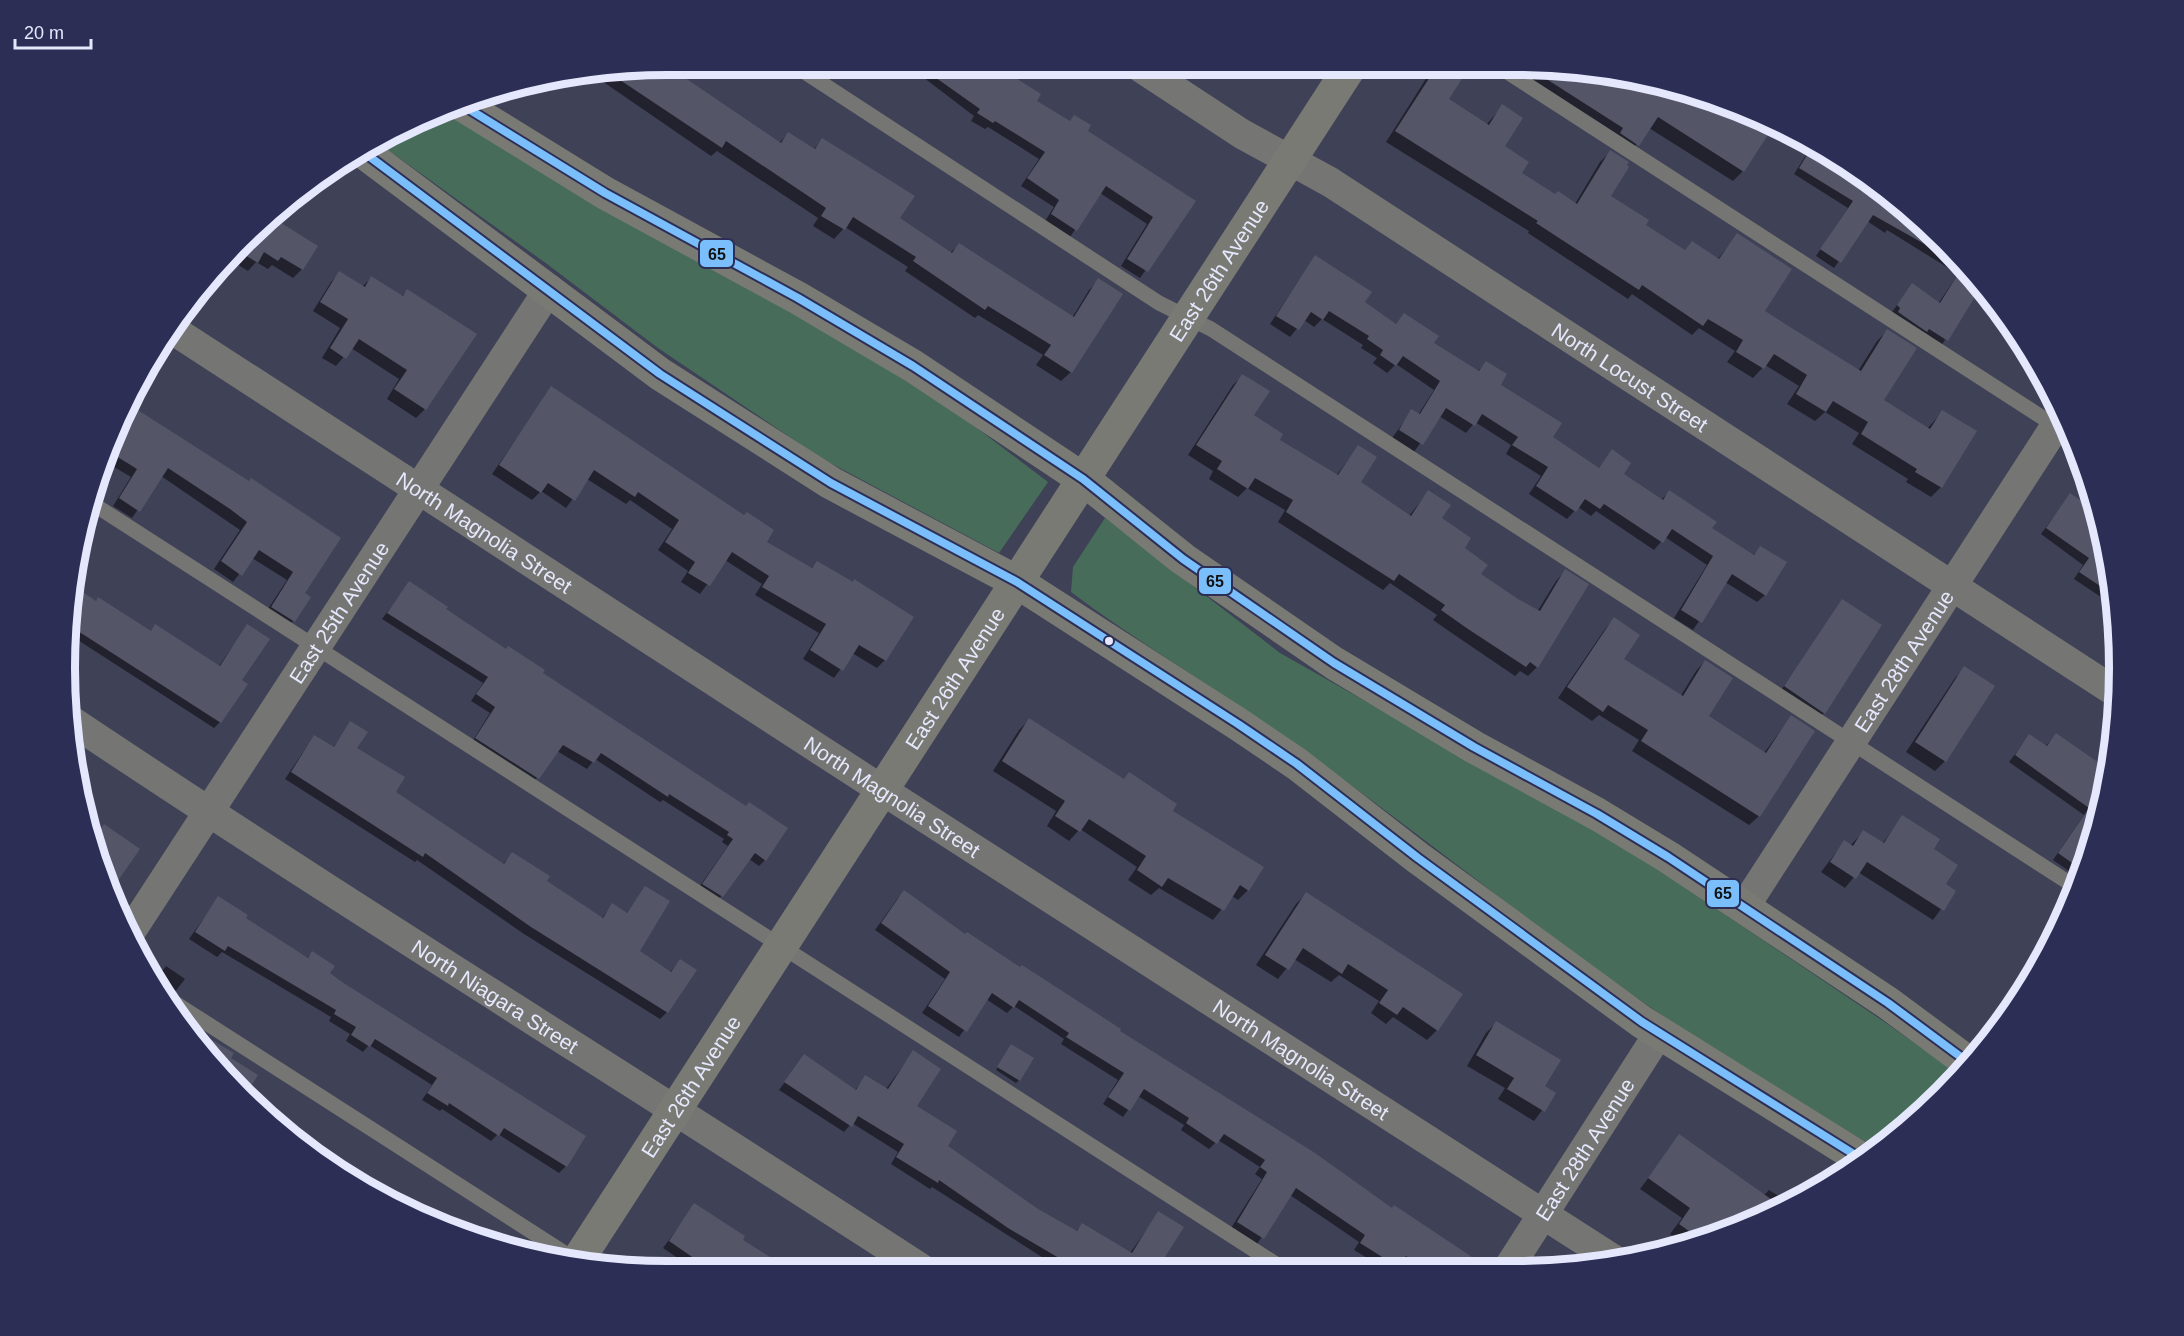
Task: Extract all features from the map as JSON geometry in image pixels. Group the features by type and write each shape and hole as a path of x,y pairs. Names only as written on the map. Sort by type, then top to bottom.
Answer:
{"main road":[{"name":"East 26th Avenue","path":"580,1254 1345,75"},
{"path":"469,109 605,193 798,298 913,366 1083,479 1183,559 1334,663 1474,747 1598,814 1745,906 1888,1003 1963,1058"},
{"path":"368,156 660,374 831,483 1017,582 1296,764 1513,928 1659,1033 1854,1154"}],"street":[{"name":"North Locust Street","path":"1151,75 1289,161 1340,189 2108,688"},
{"name":"East 25th Avenue","path":"134,926 549,289"},
{"name":"North Magnolia Street","path":"179,334 882,790 1605,1254"},
{"name":"East 28th Avenue","path":"1745,906 1952,587 2060,433"},
{"name":"North Niagara Street","path":"78,725 208,813 676,1109 910,1261"},
{"name":"East 28th Avenue","path":"1513,1261 1659,1033"}],"lane":[{"path":"809,75 1160,303 1211,328 2069,883"},
{"path":"1512,75 2055,421"},
{"path":"97,507 1271,1261"},
{"path":"183,1008 563,1252"}],"green space":[{"path":"455,115 803,316 957,413 1048,482 999,553 821,458 658,348 547,264 384,147"},
{"path":"1105,518 1280,653 1629,850 1952,1070 1907,1114 1869,1144 1691,1035 1618,985 1294,744 1071,592 1073,567"}],"building":[{"path":"681,75 781,143 788,132 815,149 822,138 915,196 900,218 952,253 959,243 1074,317 1098,278 1123,294 1072,373 1044,355 1051,345 988,306 985,310 913,261 916,257 853,217 845,230 821,216 826,208 726,141 722,148 616,77"},
{"path":"932,75 1011,75 1041,94 1037,101 1070,121 1074,115 1091,125 1088,131 1196,201 1148,272 1127,259 1153,217 1106,186 1077,231 1051,214 1059,200 1027,178 1045,152 995,121 993,123 977,113 980,109"},
{"path":"1431,75 1464,75 1449,99 1489,125 1502,104 1523,118 1505,146 1529,162 1522,173 1555,194 1558,191 1577,204 1610,150 1629,162 1627,165 1629,167 1611,196 1649,220 1646,225 1685,250 1692,241 1719,259 1737,233 1792,269 1765,311 1861,371 1887,329 1917,348 1884,400 1930,429 1942,410 1977,431 1942,488 1915,472 1917,469 1861,434 1868,422 1833,401 1826,412 1796,394 1807,375 1774,354 1764,369 1736,352 1743,340 1708,319 1703,326 1642,285 1639,290 1536,223 1538,221 1395,131"},
{"path":"1541,76 1593,80 1669,95 1707,106 1770,132 1744,172 1658,117 1639,146 1620,133 1623,128"},
{"path":"1809,152 1813,154 1877,198 1930,244 1928,246 1873,215 1841,263 1820,249 1853,201 1799,168"},
{"path":"278,221 318,246 303,270 281,257 278,261 264,252 258,263 244,254"},
{"path":"1315,255 1372,292 1365,302 1396,324 1404,313 1439,336 1434,343 1479,371 1486,361 1507,374 1501,385 1562,423 1553,437 1599,468 1612,449 1631,463 1624,474 1663,500 1669,490 1717,522 1712,528 1754,555 1760,546 1787,562 1766,596 1732,574 1702,623 1681,610 1713,556 1672,529 1663,543 1604,504 1600,509 1585,499 1576,512 1536,486 1548,467 1512,445 1518,437 1482,414 1475,426 1446,408 1423,445 1399,430 1411,409 1420,414 1440,381 1403,356 1396,366 1380,355 1383,350 1367,339 1369,336 1329,311 1323,320 1311,312 1299,330 1276,316"},
{"path":"339,271 365,287 371,276 403,296 407,289 477,334 426,410 394,389 407,370 359,339 346,359 330,348 348,319 320,302"},
{"path":"1958,273 1976,295 1948,341 1929,329 1927,332 1898,312 1900,308 1897,305 1912,283 1940,303"},
{"path":"1242,374 1270,391 1254,415 1283,434 1280,440 1338,475 1358,445 1377,457 1361,482 1411,516 1428,490 1451,505 1442,518 1471,538 1465,548 1488,565 1481,574 1518,599 1540,611 1565,569 1589,584 1538,668 1530,662 1526,667 1468,629 1441,610 1445,605 1399,574 1394,581 1286,512 1293,500 1255,478 1248,489 1217,469 1222,461 1196,445"},
{"path":"551,386 744,515 747,512 774,530 767,542 812,568 817,561 853,582 854,579 914,617 886,661 859,645 843,671 810,650 826,624 762,587 769,576 732,552 710,586 688,573 695,562 665,542 679,520 638,492 635,497 594,470 575,501 548,483 541,493 499,465"},
{"path":"135,408 249,481 251,478 341,538 305,593 311,597 295,622 271,607 293,572 259,550 242,576 221,561 247,522 168,468 140,512 119,498 137,469 115,455"},
{"path":"2070,493 2086,504 2098,552 2104,588 2079,572 2089,558 2046,528"},
{"path":"409,581 448,607 446,609 506,649 508,646 545,670 543,673 746,806 749,802 788,828 766,861 755,853 723,897 702,884 733,839 727,835 729,832 669,794 668,797 601,753 594,763 563,745 539,779 475,738 495,707 476,694 488,677 387,613"},
{"path":"80,590 96,601 98,597 151,631 155,624 220,666 247,624 270,639 242,680 248,684 221,723 76,630"},
{"path":"1842,599 1882,625 1825,714 1784,686"},
{"path":"1614,617 1640,635 1624,659 1683,696 1705,660 1733,678 1709,716 1766,753 1791,715 1815,731 1760,817 1641,741 1648,730 1608,705 1603,712 1567,687"},
{"path":"1964,666 1995,686 1946,762 1915,742"},
{"path":"1029,718 1124,779 1129,772 1177,804 1173,811 1264,867 1249,891 1240,885 1224,911 1168,878 1162,887 1137,870 1146,856 1089,819 1080,832 1055,816 1065,801 1002,761"},
{"path":"350,721 368,732 357,748 405,777 396,792 504,864 512,852 550,876 547,881 603,918 612,903 627,913 645,886 670,901 640,951 671,972 680,959 697,970 668,1013 531,927 425,853 423,857 291,772 314,735 334,747"},
{"path":"2056,733 2101,764 2089,821 2076,865 2058,853 2089,808 2015,755 2029,734 2047,746"},
{"path":"1902,815 1940,839 1934,849 1958,865 1946,884 1956,891 1944,911 1867,862 1856,879 1830,862 1844,840 1853,846 1863,830 1884,843"},
{"path":"104,824 140,849 117,882 106,859 97,828 100,830"},
{"path":"904,890 965,934 967,932 1020,967 1022,965 1121,1029 1120,1031 1315,1153 1392,1208 1394,1205 1478,1261 1414,1261 1406,1256 1402,1261 1388,1261 1360,1243 1365,1235 1296,1188 1264,1239 1237,1222 1267,1172 1260,1167 1265,1160 1224,1134 1217,1144 1186,1123 1189,1118 1144,1089 1130,1111 1108,1097 1124,1073 1066,1037 1069,1033 1019,1000 1014,1008 992,993 967,1032 928,1006 950,972 881,923"},
{"path":"1306,892 1463,994 1438,1031 1403,1007 1397,1015 1379,1003 1388,990 1348,964 1342,974 1303,948 1289,970 1265,955"},
{"path":"218,896 248,915 246,918 308,958 312,951 335,966 330,973 342,982 586,1136 567,1167 504,1128 499,1136 449,1103 448,1106 427,1093 437,1078 375,1039 370,1047 351,1035 356,1027 334,1014 336,1010 228,946 225,951 195,932"},
{"path":"1496,1021 1561,1060 1545,1086 1556,1093 1545,1112 1507,1089 1514,1078 1476,1055"},
{"path":"202,1034 234,1053 231,1058 258,1075 250,1088"},
{"path":"1011,1044 1034,1058 1020,1081 997,1067"},
{"path":"913,1050 941,1069 917,1106 957,1131 948,1146 1038,1209 1077,1231 1082,1223 1132,1253 1158,1211 1184,1227 1162,1261 1064,1261 1008,1228 939,1180 938,1183 896,1157 904,1144 858,1116 852,1127 784,1082 804,1054 856,1090 865,1075 888,1089"},
{"path":"1679,1134 1774,1202 1693,1234 1679,1224 1690,1208 1648,1178"},
{"path":"694,1203 745,1236 743,1240 777,1261 698,1261 669,1241"}],"transit line":[{"name":"65","path":"469,109 605,193 798,298 913,366 1083,479 1183,559 1334,663 1474,747 1597,814 1668,857 1888,1003 1963,1058"},
{"name":"65","path":"368,156 660,374 831,483 1017,582 1238,724 1297,764 1418,858 1642,1022 1854,1154"}]}
